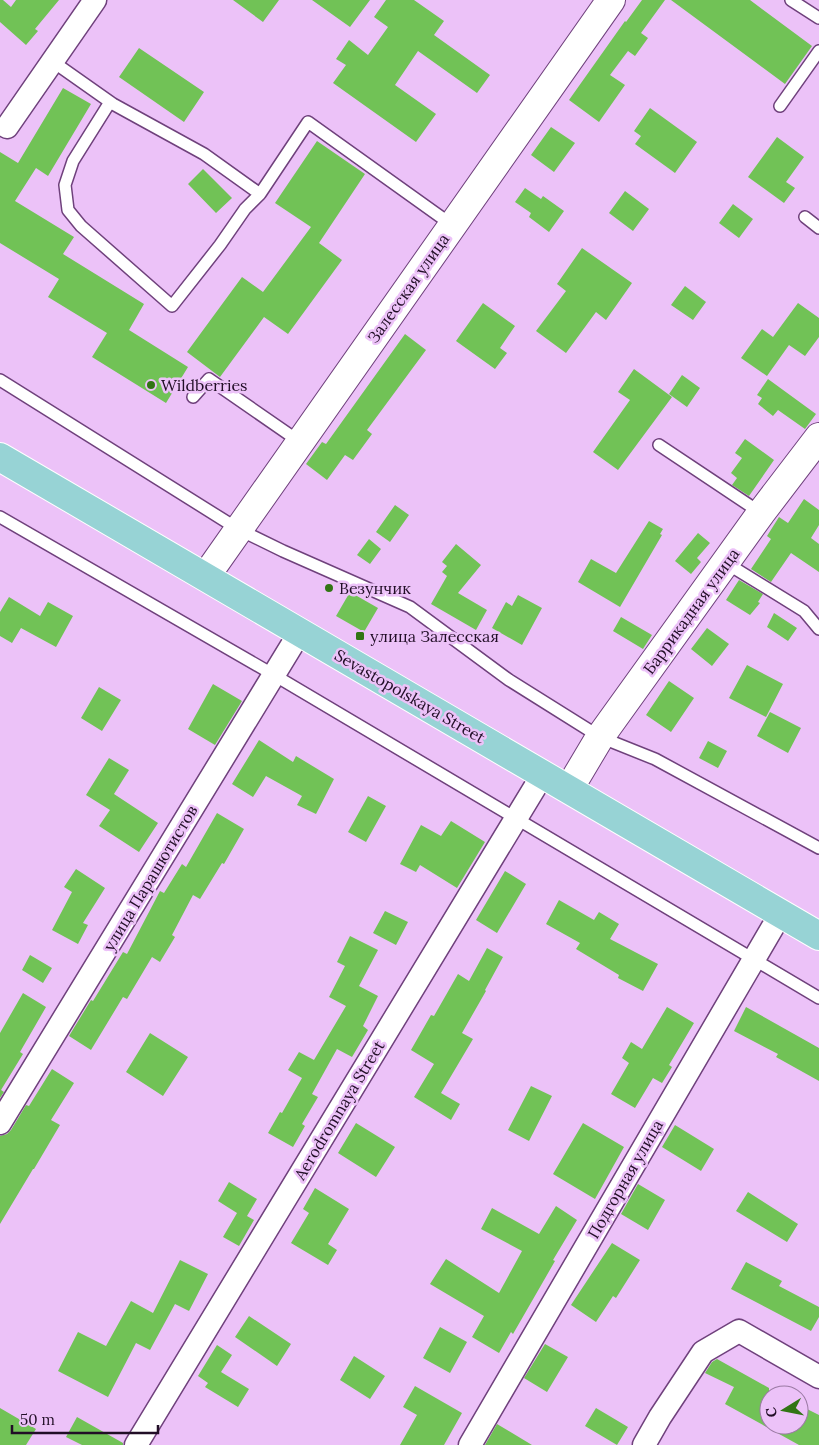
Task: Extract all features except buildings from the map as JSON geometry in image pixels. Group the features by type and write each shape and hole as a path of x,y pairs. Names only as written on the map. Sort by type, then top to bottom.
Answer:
{"main road":[{"name":"Залесская улица","path":"206,576 611,0"},
{"name":"Баррикадная улица","path":"569,789 600,737 761,513 819,437"},
{"name":"Sevastopolskaya Street","path":"0,457 819,936"}],"street":[{"path":"7,127 95,0"},
{"name":"улица Парашютистов","path":"0,1123 300,632"},
{"name":"Aerodromnaya Street","path":"136,1445 543,774"},
{"name":"Подгорная улица","path":"470,1445 780,913"},
{"path":"644,1445 703,1352 739,1331 819,1377"}],"lane":[{"path":"791,0 819,18"},
{"path":"780,106 819,51"},
{"path":"52,62 110,102 204,154 260,194"},
{"path":"110,102 73,161 65,185 68,210 81,226 172,306 220,245 245,209 260,194 308,122 452,225"},
{"path":"805,218 819,228"},
{"path":"193,397 209,379 300,442"},
{"path":"0,380 238,529 410,607 509,680 600,737 655,759 819,848"},
{"path":"659,445 761,513"},
{"path":"0,518 274,675 819,998"},
{"path":"726,563 804,611 819,629"}],"place":[{"name":"Wildberries","path":"151,385"},
{"name":"Везунчик","path":"329,588"},
{"name":"улица Залесская","path":"360,636"}]}
